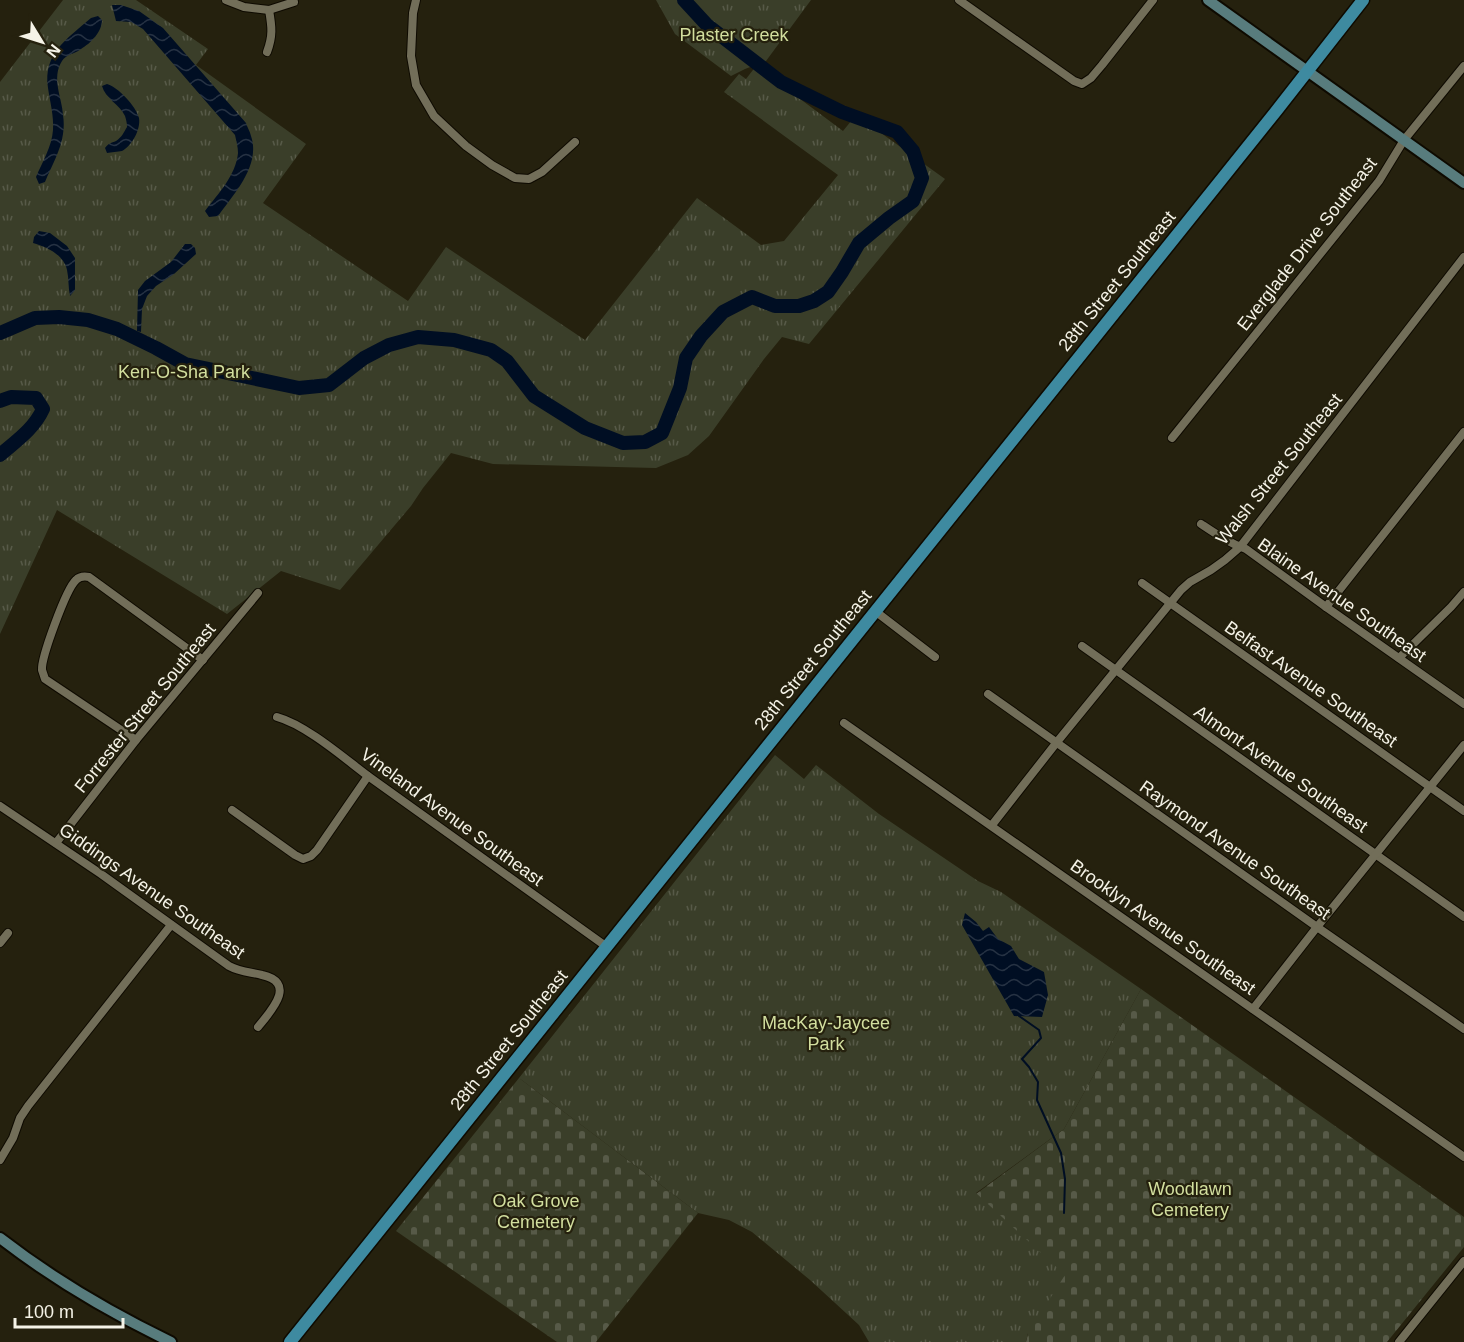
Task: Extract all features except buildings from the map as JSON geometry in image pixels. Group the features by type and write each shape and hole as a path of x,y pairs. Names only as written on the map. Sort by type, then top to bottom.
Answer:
{"main road":[{"path":"1208,0 1464,183"},
{"name":"28th Street Southeast","path":"290,1342 1363,0"},
{"path":"0,1238 27,1259 86,1297 171,1342"}],"street":[{"path":"226,0 244,8 269,10 294,2"},
{"path":"416,0 413,13 411,56 416,84 434,117 466,146 515,178 529,179 543,172 575,142"},
{"path":"959,0 1074,81 1082,84 1091,78 1102,65 1153,0"},
{"path":"267,52 272,31 269,10"},
{"name":"Everglade Drive Southeast","path":"1172,438 1379,181 1404,140 1464,66"},
{"name":"Walsh Street Southeast","path":"992,825 1170,603 1190,582 1211,570 1240,547 1464,257"},
{"path":"1326,607 1464,432"},
{"name":"Blaine Avenue Southeast","path":"1201,524 1246,549 1464,704"},
{"path":"136,740 45,679 42,668 46,652 62,604 76,579 82,576 89,577 203,660"},
{"name":"Belfast Avenue Southeast","path":"1142,583 1464,810"},
{"path":"1399,658 1464,592"},
{"name":"Forrester Street Southeast","path":"56,843 136,740 258,593"},
{"path":"875,611 935,657"},
{"name":"Almont Avenue Southeast","path":"1082,646 1464,916"},
{"name":"Raymond Avenue Southeast","path":"988,694 1464,1029"},
{"name":"Vineland Avenue Southeast","path":"278,717 290,720 334,749 368,776 607,946"},
{"name":"Brooklyn Avenue Southeast","path":"844,723 1464,1156"},
{"path":"1253,1009 1464,745"},
{"path":"232,810 303,859 311,856 317,850 368,776"},
{"name":"Giddings Avenue Southeast","path":"0,806 229,966 239,971 264,975 273,979 279,986 280,994 277,1002 258,1027"},
{"path":"0,1160 28,1106 171,925"},
{"path":"0,943 8,933"},
{"path":"1399,1342 1464,1261"}],"green space":[{"name":"Ken-O-Sha Park","path":"63,0 136,0 208,49 196,65 306,144 263,203 408,301 446,247 585,340 697,198 761,245 784,241 838,175 724,92 739,74 746,79 756,66 843,131 856,115 945,179 809,344 782,337 709,436 688,455 656,468 493,464 451,453 411,506 340,590 281,571 227,614 57,510 0,634 0,82"},
{"name":"Plaster Creek","path":"656,0 811,0 766,61 731,76 675,34"},
{"name":"MacKay-Jaycee Park","path":"775,755 804,779 816,765 879,814 978,881 1001,892 1141,989 1064,1129 976,1193 1065,1275 1028,1333 1026,1342 869,1342 859,1325 810,1280 752,1232 729,1220 698,1213 519,1078"},
{"name":"Woodlawn Cemetery","path":"1141,989 1464,1217 1464,1247 1387,1342 1026,1342 1028,1334 976,1194 1064,1129"},
{"name":"Oak Grove Cemetery","path":"519,1078 698,1213 596,1342 557,1342 396,1231"}],"water":[{"path":"112,5 121,5 139,11 163,28 246,123 253,147 249,168 238,189 218,216 209,217 205,211 226,184 234,169 238,153 235,135 143,29 131,22 116,21"},
{"path":"98,16 102,24 95,37 85,47 66,57 59,68 57,81 64,127 62,140 45,182 39,184 36,177 49,148 53,130 47,76 49,65 66,40 91,18"},
{"path":"107,84 121,93 130,103 139,118 139,127 126,149 107,153 105,148 120,138 127,127 123,112 109,98 102,86"},
{"path":"39,231 50,233 67,246 75,258 75,290 70,296 67,270 62,260 49,249 33,243"},
{"path":"185,244 191,244 196,254 147,296 142,309 141,332 137,331 138,290 145,281 171,262"},
{"path":"965,913 983,931 989,927 998,939 1011,946 1019,959 1044,972 1048,995 1042,1017 1014,1016 962,925"}],"waterway":[{"name":"Plaster Creek","path":"0,333 35,318 59,317 88,320 117,329 185,364 299,388 329,385 364,358 389,345 418,337 454,340 491,350 507,361 534,396 585,428 623,443 645,442 662,433 680,388 686,358 701,336 723,312 752,297 775,306 799,306 814,301 828,292 859,243 913,201 922,178 913,151 897,132 842,112 781,82 707,25 684,0"},
{"name":"Plaster Creek","path":"0,401 11,397 36,398 43,409 30,429 0,455"},
{"path":"1019,1016 1039,1030 1041,1038 1022,1059 1038,1082 1037,1100 1061,1153 1065,1179 1064,1213"}]}
